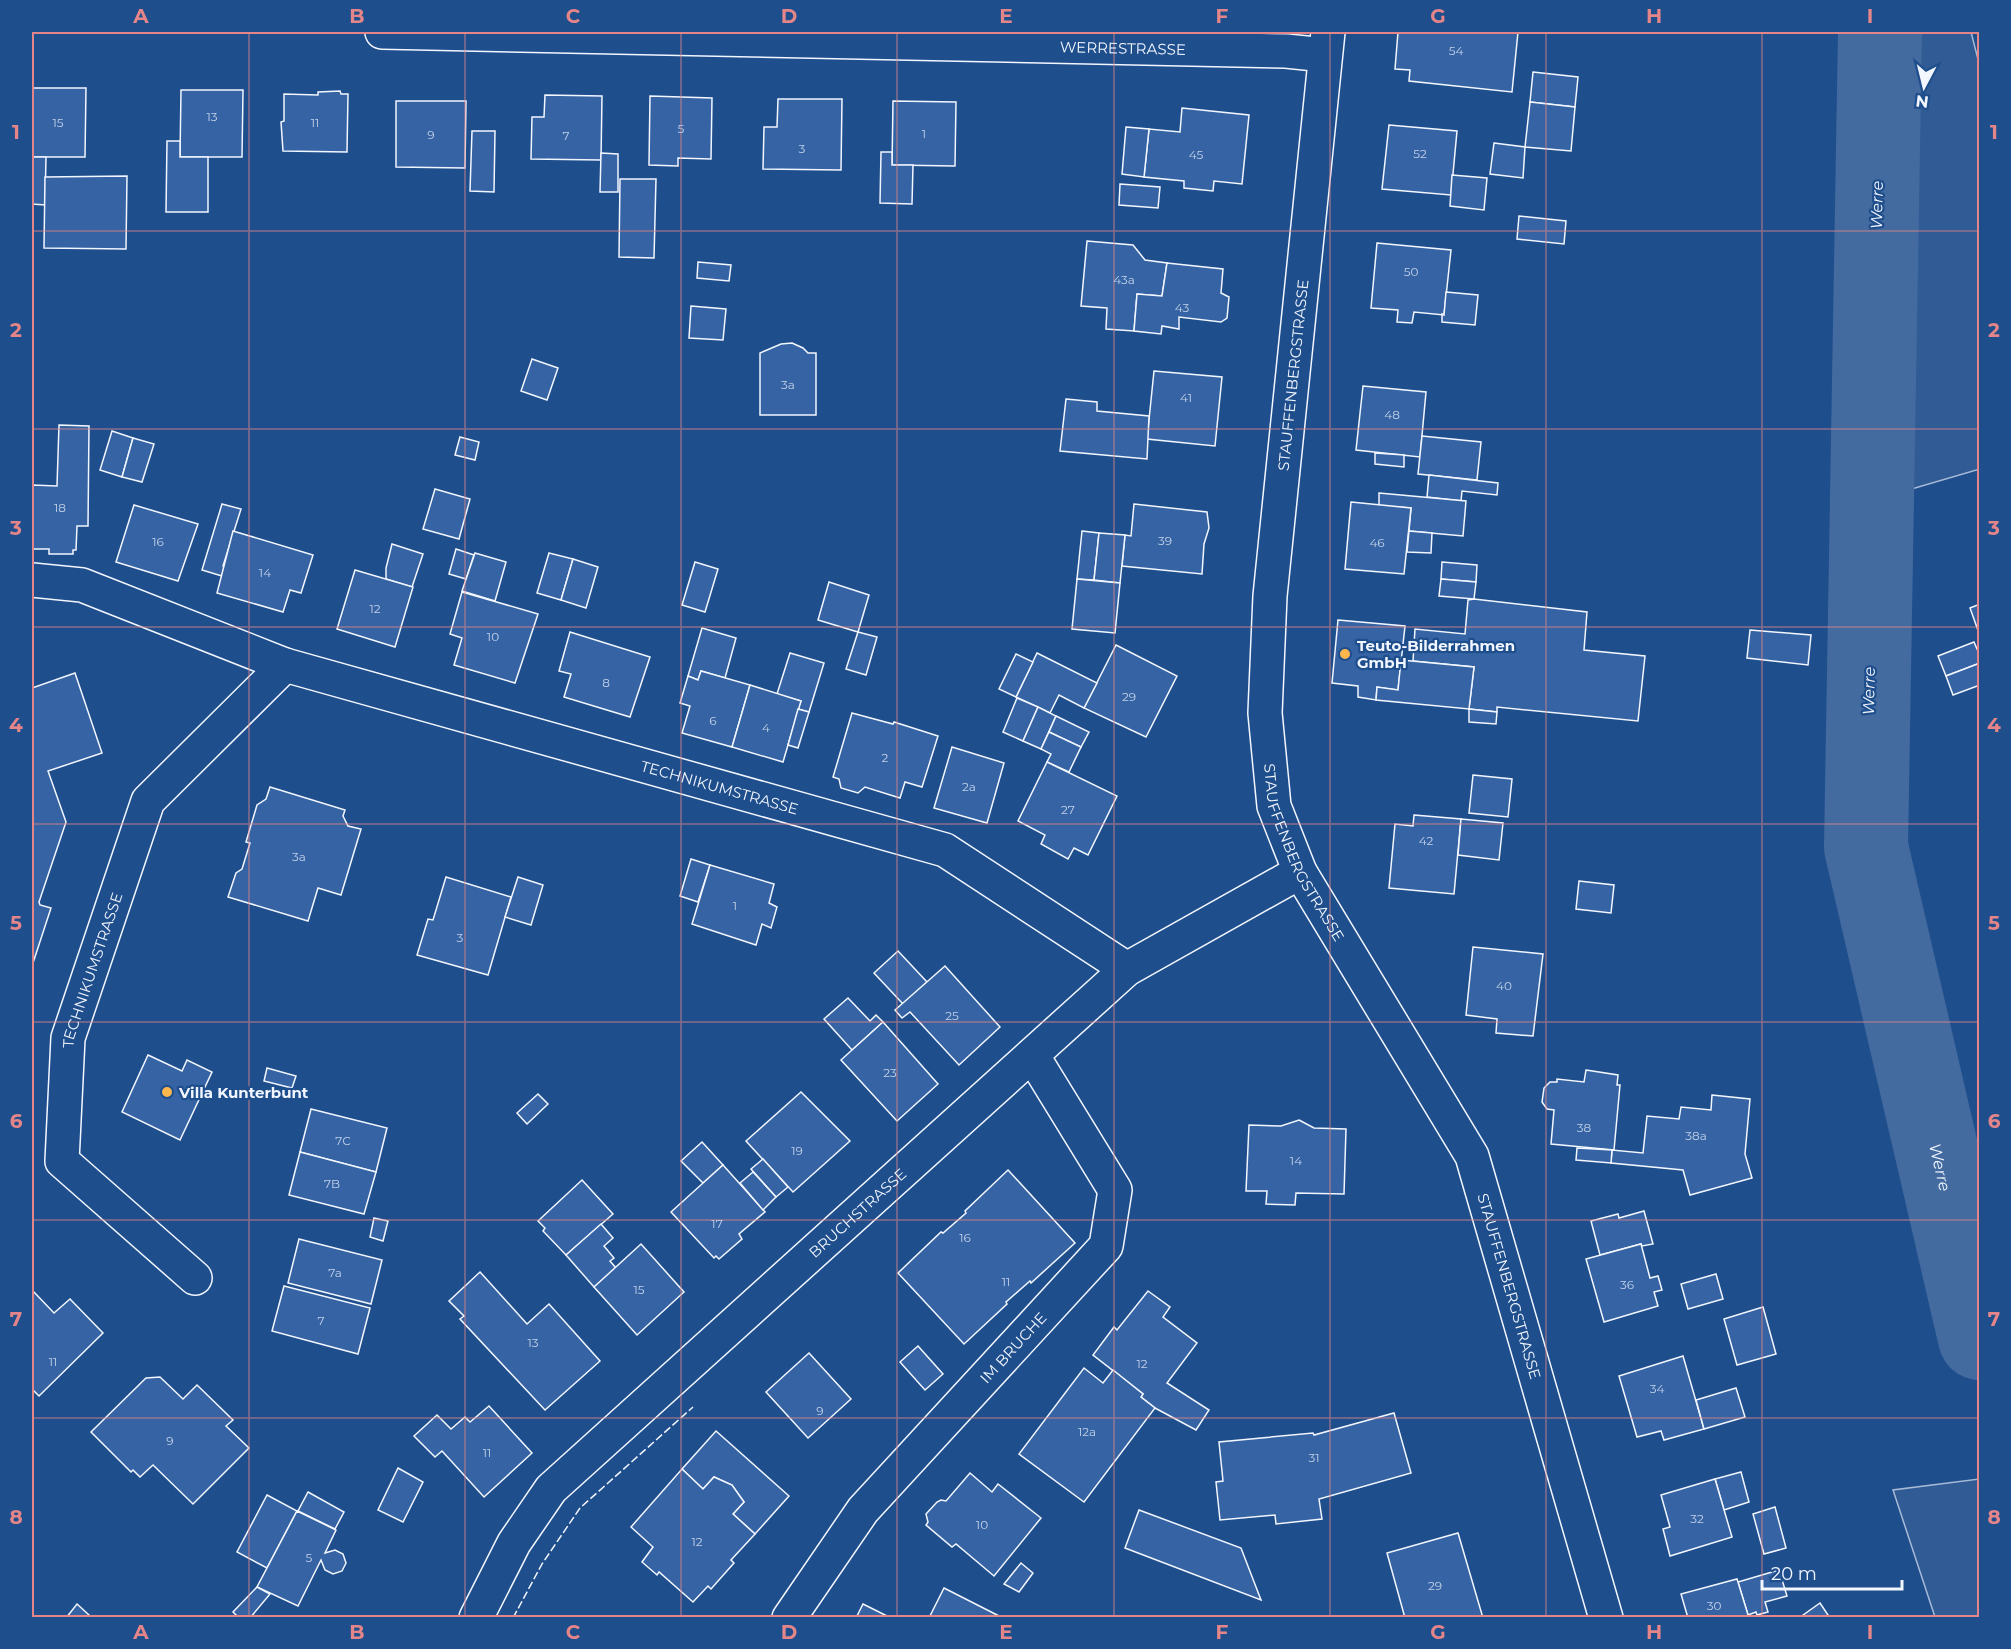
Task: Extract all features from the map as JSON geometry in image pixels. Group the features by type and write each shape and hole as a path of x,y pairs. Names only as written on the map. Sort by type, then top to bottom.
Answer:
{"street":[{"name":"WERRESTRASSE","path":"382,32 1286,51 1327,43"},
{"name":"STAUFFENBERGSTRASSE","path":"1327,43 1270,596 1265,713 1274,806 1299,872 1472,1156 1606,1617"},
{"name":"TECHNIKUMSTRASSE","path":"32,580 81,585 285,665 945,850 1127,969"},
{"name":"TECHNIKUMSTRASSE","path":"195,1278 62,1161 68,1038 148,801 285,665"},
{"name":"BRUCHSTRASSE","path":"476,1617 514,1543 551,1489 1127,969 1299,872"},
{"name":"IM BRUCHE","path":"789,1617 862,1510 1106,1246 1115,1190 1032,1056"}],"shaded area":[{"path":"1877,32 1971,32 1980,67 1980,469 1874,500"},
{"path":"1979,1479 1979,1617 1935,1617 1893,1490"}],"building":[{"path":"1398,32 1518,32 1512,92 1409,81 1410,70 1395,69"},
{"path":"1533,72 1578,77 1575,107 1530,102"},
{"path":"32,88 86,88 85,157 32,157"},
{"path":"181,90 243,90 242,157 180,157"},
{"path":"340,91 341,94 348,94 347,152 283,151 281,122 284,121 284,94 318,95 318,92"},
{"path":"545,95 602,96 601,160 531,159 532,117 544,117"},
{"path":"650,96 712,98 711,159 678,158 678,166 649,165"},
{"path":"778,99 842,99 841,170 763,169 764,127 777,127"},
{"path":"396,101 466,101 465,168 396,167"},
{"path":"893,101 956,102 955,166 892,165"},
{"path":"1530,102 1575,107 1571,151 1525,147"},
{"path":"1182,108 1249,115 1242,184 1214,181 1213,191 1184,188 1184,181 1144,177 1149,129 1180,132"},
{"path":"1389,125 1457,131 1451,195 1382,189"},
{"path":"1126,127 1149,129 1144,177 1122,174"},
{"path":"472,131 495,131 494,192 470,191"},
{"path":"167,141 180,141 180,157 208,157 208,212 166,212"},
{"path":"1494,143 1525,147 1523,178 1490,174"},
{"path":"881,152 892,152 892,165 913,165 912,204 880,203"},
{"path":"601,153 618,154 618,192 600,192"},
{"path":"32,157 46,157 45,205 32,204"},
{"path":"1452,175 1487,178 1484,210 1450,206"},
{"path":"127,176 126,249 44,248 45,177"},
{"path":"620,179 656,179 654,258 619,257"},
{"path":"1120,184 1160,187 1158,208 1119,205"},
{"path":"1519,216 1566,221 1564,244 1517,239"},
{"path":"1087,241 1133,245 1145,260 1167,263 1162,296 1137,294 1134,331 1106,329 1107,308 1081,306"},
{"path":"1377,243 1451,250 1444,315 1414,312 1412,323 1397,322 1398,310 1371,308"},
{"path":"698,262 731,265 729,281 697,278"},
{"path":"1167,263 1223,269 1221,293 1229,297 1227,318 1221,322 1179,317 1179,329 1162,326 1161,334 1134,331 1137,294 1162,296"},
{"path":"1446,292 1478,295 1475,325 1442,322"},
{"path":"691,306 726,309 723,340 689,338"},
{"path":"792,343 808,353 816,353 816,415 760,415 760,353 781,344"},
{"path":"532,359 558,368 547,400 521,391"},
{"path":"1154,371 1222,377 1215,446 1147,439"},
{"path":"1363,386 1426,392 1420,457 1356,450"},
{"path":"1066,399 1097,402 1097,411 1149,416 1147,459 1060,451"},
{"path":"59,425 89,426 88,526 77,526 76,550 73,550 73,554 49,554 49,549 32,549 32,485 57,486"},
{"path":"112,431 133,438 122,477 100,470"},
{"path":"1422,436 1481,442 1477,480 1418,474"},
{"path":"460,437 479,442 475,460 455,455"},
{"path":"133,438 154,444 142,482 122,477"},
{"path":"1375,453 1404,455 1404,467 1375,464"},
{"path":"1429,475 1498,483 1497,495 1462,491 1461,501 1427,497"},
{"path":"435,489 470,499 459,539 423,529"},
{"path":"1379,493 1466,501 1463,536 1409,531 1411,508 1379,506"},
{"path":"1351,502 1411,508 1404,574 1345,569"},
{"path":"222,504 241,509 222,576 202,570"},
{"path":"1134,504 1207,512 1209,528 1204,544 1202,574 1122,566 1125,535 1131,536"},
{"path":"134,505 198,524 178,581 116,562"},
{"path":"233,531 313,555 301,593 290,590 283,612 217,593"},
{"path":"1082,531 1099,533 1094,580 1077,579"},
{"path":"1409,531 1432,533 1431,553 1407,552"},
{"path":"1099,533 1125,535 1120,583 1094,580"},
{"path":"392,544 423,554 412,587 386,579 386,568"},
{"path":"456,549 474,555 466,579 449,574"},
{"path":"475,553 506,562 495,601 462,591"},
{"path":"549,553 573,559 561,600 537,593"},
{"path":"573,559 598,567 586,608 561,600"},
{"path":"695,562 718,569 705,612 682,605"},
{"path":"1442,562 1477,565 1476,582 1441,579"},
{"path":"355,570 413,587 395,647 337,629"},
{"path":"1077,579 1120,583 1115,633 1072,629"},
{"path":"1441,579 1476,582 1474,599 1439,596"},
{"path":"829,582 869,595 858,632 818,620"},
{"path":"462,592 538,614 515,683 454,665 462,638 450,634"},
{"path":"1468,600 1587,612 1584,650 1645,656 1638,721 1497,707 1497,712 1469,709 1474,667 1413,661 1415,629 1465,634"},
{"path":"1980,604 1980,636 1970,608"},
{"path":"1338,620 1405,626 1398,690 1377,687 1376,700 1358,697 1358,686 1332,683"},
{"path":"702,628 736,638 725,678 701,671 698,680 688,676"},
{"path":"1750,630 1811,635 1808,665 1747,658"},
{"path":"570,632 650,657 630,717 564,697 571,674 559,671"},
{"path":"858,632 877,637 866,675 846,669"},
{"path":"1974,642 1980,656 1980,663 1946,676 1938,656"},
{"path":"1116,645 1177,676 1146,737 1084,708"},
{"path":"790,653 824,663 809,712 798,709 801,701 777,694"},
{"path":"1037,653 1097,683 1084,708 1059,695 1050,713 1016,697"},
{"path":"1016,654 1033,662 1016,697 999,689"},
{"path":"1401,660 1474,667 1469,709 1376,700 1377,687 1398,690"},
{"path":"1980,663 1980,685 1953,695 1946,676"},
{"path":"701,671 750,685 732,747 682,733 690,706 680,703 688,676 698,680"},
{"path":"75,673 102,753 48,771 66,822 39,902 40,905 51,908 32,966 32,688"},
{"path":"750,685 801,701 783,762 732,747"},
{"path":"1017,698 1038,707 1023,741 1003,732"},
{"path":"1038,707 1056,716 1041,749 1023,741"},
{"path":"798,709 809,712 798,748 788,745"},
{"path":"1469,709 1497,712 1496,724 1469,722"},
{"path":"852,713 893,724 894,722 938,736 922,787 905,782 900,798 865,787 858,793 841,788 839,779 833,777"},
{"path":"1056,716 1089,732 1081,747 1049,732"},
{"path":"1049,732 1081,747 1069,772 1047,762 1051,754 1041,749"},
{"path":"952,747 1004,763 987,823 934,808"},
{"path":"1047,762 1117,796 1088,855 1074,848 1068,859 1041,844 1045,835 1018,821"},
{"path":"1473,775 1512,779 1508,817 1469,813"},
{"path":"270,787 345,810 343,816 348,826 361,829 341,895 318,888 308,921 228,897 236,873 242,869 250,843 246,842 257,805 266,799"},
{"path":"1414,815 1461,819 1454,894 1389,888 1395,824 1413,826"},
{"path":"1461,819 1503,823 1499,860 1458,855"},
{"path":"691,859 710,865 698,902 680,896"},
{"path":"710,865 774,884 769,903 777,907 771,928 762,924 756,945 692,924"},
{"path":"446,877 511,897 488,975 417,955 428,919 433,920"},
{"path":"518,877 543,885 531,925 505,917"},
{"path":"1579,881 1614,885 1611,913 1576,909"},
{"path":"1473,947 1543,954 1533,1036 1496,1033 1497,1019 1466,1015"},
{"path":"898,951 927,982 903,1004 874,973"},
{"path":"945,966 1000,1027 959,1065 910,1012 902,1018 895,1010"},
{"path":"848,998 870,1021 876,1015 883,1022 852,1050 824,1019"},
{"path":"883,1022 938,1084 897,1121 841,1060"},
{"name":"Villa Kunterbunt","path":"148,1055 182,1071 187,1060 212,1072 180,1140 122,1112"},
{"path":"267,1068 296,1076 292,1088 264,1081"},
{"path":"1586,1070 1618,1075 1617,1085 1620,1085 1614,1150 1551,1144 1554,1110 1547,1109 1542,1102 1544,1088 1550,1082 1557,1082 1557,1079 1584,1082"},
{"path":"801,1092 850,1141 793,1192 746,1141"},
{"path":"538,1094 548,1104 527,1124 517,1113"},
{"path":"1712,1095 1750,1099 1745,1154 1752,1178 1690,1195 1683,1170 1611,1163 1612,1150 1643,1153 1647,1116 1679,1119 1681,1107 1711,1110"},
{"path":"311,1109 387,1128 376,1172 300,1152"},
{"path":"1299,1120 1314,1128 1346,1129 1344,1194 1296,1193 1295,1205 1266,1204 1267,1191 1246,1191 1249,1125 1281,1126"},
{"path":"702,1142 723,1165 703,1183 681,1161"},
{"path":"1577,1148 1612,1150 1611,1163 1576,1160"},
{"path":"300,1152 376,1172 364,1214 289,1195"},
{"path":"763,1159 788,1187 776,1197 751,1169"},
{"path":"723,1165 765,1212 739,1234 742,1239 719,1259 716,1256 714,1258 671,1212"},
{"path":"1008,1170 1075,1243 1031,1283 1030,1281 1006,1302 1007,1304 964,1344 898,1273 941,1232 943,1233 966,1213 965,1211"},
{"path":"753,1172 776,1197 763,1210 740,1183"},
{"path":"582,1180 613,1214 566,1255 543,1231 545,1228 538,1221"},
{"path":"1644,1211 1653,1244 1642,1246 1641,1244 1600,1255 1591,1221 1618,1214 1619,1218"},
{"path":"374,1218 388,1221 383,1241 370,1237"},
{"path":"601,1224 613,1238 604,1246 614,1258 610,1261 616,1268 594,1287 566,1255"},
{"path":"299,1239 382,1260 371,1304 288,1283"},
{"path":"641,1244 684,1292 637,1335 594,1287"},
{"path":"1641,1244 1650,1278 1658,1276 1662,1290 1654,1292 1658,1306 1604,1322 1586,1259"},
{"path":"480,1272 527,1324 549,1304 600,1361 545,1410 460,1319 464,1316 449,1301"},
{"path":"1716,1274 1723,1299 1688,1309 1681,1284"},
{"path":"284,1286 370,1308 358,1354 272,1331"},
{"path":"32,1290 54,1313 70,1299 103,1333 39,1396 32,1389"},
{"path":"1148,1291 1170,1307 1163,1317 1197,1343 1167,1383 1209,1410 1196,1430 1155,1408 1141,1397 1143,1394 1093,1355 1114,1327 1117,1330"},
{"path":"1763,1307 1776,1354 1737,1365 1724,1319"},
{"path":"918,1346 943,1374 925,1390 900,1362"},
{"path":"809,1353 851,1399 808,1438 766,1392"},
{"path":"1683,1356 1704,1429 1664,1440 1661,1431 1637,1437 1619,1376"},
{"path":"1084,1368 1103,1383 1113,1370 1143,1394 1141,1397 1155,1408 1084,1502 1019,1454"},
{"path":"160,1377 183,1399 197,1385 233,1420 226,1426 249,1448 193,1504 153,1465 140,1477 133,1470 131,1472 91,1432 146,1378"},
{"path":"1736,1388 1745,1417 1704,1429 1696,1400"},
{"path":"489,1406 532,1453 484,1497 442,1451 435,1457 414,1436 437,1415 451,1429 465,1417 470,1422"},
{"path":"1394,1413 1411,1473 1319,1499 1322,1519 1276,1524 1275,1515 1220,1520 1216,1482 1223,1481 1219,1442 1313,1433 1314,1435"},
{"path":"716,1431 789,1496 755,1534 733,1514 744,1502 732,1485 714,1477 703,1489 682,1469"},
{"path":"398,1468 423,1482 403,1522 378,1510"},
{"path":"682,1469 703,1489 714,1477 732,1485 744,1502 733,1514 755,1534 731,1560 734,1563 711,1589 708,1586 693,1602 659,1572 657,1575 642,1562 653,1547 631,1527"},
{"path":"1741,1472 1749,1502 1724,1510 1715,1479"},
{"path":"970,1473 992,1492 998,1484 1041,1518 994,1576 956,1544 952,1547 926,1525 928,1522 926,1514 937,1502 946,1501"},
{"path":"1715,1479 1732,1537 1670,1556 1663,1529 1670,1527 1661,1495"},
{"path":"308,1492 344,1512 335,1529 298,1511"},
{"path":"267,1495 297,1511 267,1568 237,1552"},
{"path":"1775,1507 1786,1548 1764,1554 1753,1514"},
{"path":"1139,1510 1241,1548 1261,1600 1125,1548"},
{"path":"297,1511 336,1530 325,1553 335,1550 343,1554 346,1563 342,1571 333,1574 325,1570 321,1560 298,1606 257,1587"},
{"path":"1458,1533 1483,1618 1405,1618 1387,1553"},
{"path":"1021,1563 1033,1573 1019,1592 1004,1584"},
{"path":"1779,1570 1787,1596 1765,1602 1768,1612 1748,1615 1738,1582"},
{"path":"1737,1579 1749,1618 1688,1618 1681,1594"},
{"path":"257,1587 270,1594 250,1618 239,1618 233,1612"},
{"path":"944,1588 1003,1618 929,1618"},
{"path":"1820,1603 1830,1618 1799,1618"},
{"path":"77,1604 89,1615 92,1618 66,1618"},
{"path":"863,1604 891,1618 856,1618"}],"waterway":[{"name":"Werre","path":"1880,32 1866,847 1980,1338"}],"fence":[{"path":"513,1618 542,1564 580,1508 693,1407"}],"place":[{"name":"Teuto-Bilderrahmen GmbH","path":"1345,654"},
{"name":"Villa Kunterbunt","path":"167,1092"}]}
